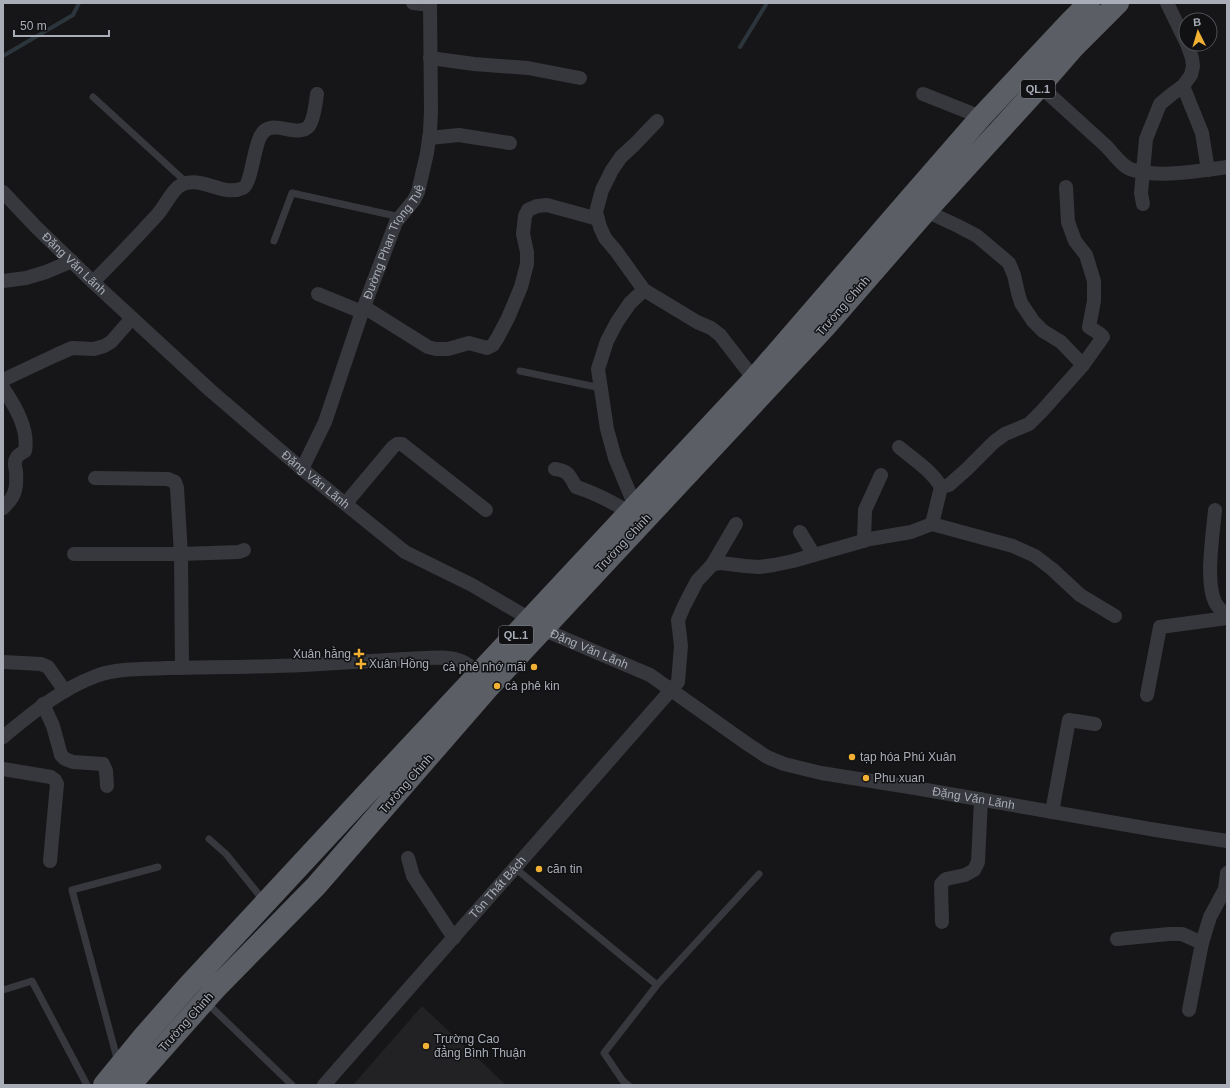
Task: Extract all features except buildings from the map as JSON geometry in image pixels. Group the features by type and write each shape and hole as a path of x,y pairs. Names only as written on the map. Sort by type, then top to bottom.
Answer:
{"highway":[{"name":"Trường Chinh","path":"104,1085 184,990 265,902 484,681 536,624 825,327 932,204 950,169 982,117 1069,22 1089,3"},
{"name":"Trường Chinh","path":"536,624 632,509 754,379 924,182 950,169 1040,86 1073,48 1118,3"},
{"name":"Trường Chinh","path":"130,1085 205,1000 316,886 484,681"}],"street":[{"path":"413,3 430,4"},
{"path":"1167,3 1178,26"},
{"name":"Đường Phan Trọng Tuệ","path":"302,469 325,422 363,310 396,222 414,200 418,192 427,153 431,111 430,4"},
{"path":"1143,204 1141,193 1146,139 1160,104 1183,86 1190,75 1193,66 1190,52"},
{"path":"430,58 474,64 528,68 580,78"},
{"path":"1040,86 1107,147 1126,167 1132,170 1154,174 1195,172 1227,167"},
{"path":"1183,86 1202,134 1208,170"},
{"path":"93,282 125,250 159,212 177,188 187,183 205,183 216,187 236,190 246,186 249,180 253,158 260,137 270,128 296,130 305,129 310,125 317,94"},
{"path":"923,94 982,117"},
{"path":"657,121 621,157 612,170 602,190 596,212 605,238 644,290 720,334 754,379"},
{"path":"429,138 459,135 510,143"},
{"path":"941,487 949,485 994,442 1005,434 1029,424 1083,365 1103,337 1089,327 1094,301 1094,281 1086,255 1075,241 1068,222 1066,187"},
{"name":"Đặng Văn Lãnh","path":"3,192 93,282 211,391 302,469 406,552 472,586 536,624 650,675 767,757 784,764 822,774 981,799 1156,830 1227,840"},
{"path":"932,204 958,226 978,236 1009,263 1014,274 1021,303 1033,321 1043,331 1061,342 1083,365"},
{"path":"318,294 363,310 428,347 448,349 469,343 488,348 493,345 498,337 521,288 527,264 527,252 523,234 525,216 528,210 537,206 548,206 598,219"},
{"path":"3,281 26,278 46,272 72,261"},
{"path":"632,509 607,429 598,369 607,341 617,322 630,303 644,290"},
{"path":"3,380 72,348 94,349 104,346 111,342 132,318"},
{"path":"3,388 20,417 25,432 26,445 25,451 18,455 15,459 17,482 12,500 3,508"},
{"path":"346,503 393,447 397,444 402,444 486,510"},
{"path":"899,447 927,470 941,487 932,524"},
{"path":"555,469 564,470 569,474 576,487 632,509"},
{"path":"864,541 865,510 881,475"},
{"path":"95,478 168,479 175,482 177,488 181,554 182,668"},
{"path":"1147,695 1160,627 1227,617 1216,603 1213,596 1211,580 1210,561 1215,510"},
{"name":"Tôn Thất Bách","path":"324,1085 678,682 681,646 678,620 697,582 712,565 736,524"},
{"path":"712,565 729,564 759,567 793,562 864,541 911,532 932,524 1013,546 1035,556 1052,569 1080,596 1115,616"},
{"path":"800,532 814,555"},
{"path":"74,554 181,554 239,552 244,550"},
{"path":"3,737 43,704 65,691 96,676 107,673 140,669 302,665 422,658 448,658 465,663 484,681"},
{"path":"3,662 41,664 48,667 65,691"},
{"path":"43,704 55,732 61,755 65,759 74,762 104,764 107,786"},
{"path":"1052,812 1069,720 1095,724"},
{"path":"50,861 57,784 55,780 65,759"},
{"path":"3,769 55,780"},
{"path":"942,922 941,884 946,879 965,875 974,870 978,862 981,799"},
{"path":"408,858 413,876 454,938"},
{"path":"1190,1010 1202,943 1210,917 1226,889 1227,873"},
{"path":"1117,939 1182,934 1202,943"}],"lane":[{"path":"93,97 187,183"},
{"path":"274,241 292,193 400,217"},
{"path":"520,371 601,388"},
{"path":"209,839 226,854 265,902"},
{"path":"119,1066 72,890 158,867"},
{"path":"515,868 657,986"},
{"path":"628,1085 623,1081 604,1053 657,986 759,874"},
{"path":"3,990 32,981 87,1085"},
{"path":"205,1000 292,1085"}],"shaded area":[{"name":"Trường Cao đẳng Bình Thuận","path":"422,1006 506,1085 353,1085"}],"waterway":[{"path":"3,56 73,15 79,3"},
{"path":"740,47 767,3"}],"place":[{"name":"Xuân hằng","path":"359,654"},
{"name":"Xuân Hồng","path":"361,664"},
{"name":"cà phê nhớ mãi","path":"534,667"},
{"name":"cà phê kin","path":"497,686"},
{"name":"tạp hóa Phú Xuân","path":"852,757"},
{"name":"Phu xuan","path":"866,778"},
{"name":"căn tin","path":"539,869"},
{"name":"Trường Cao đẳng Bình Thuận","path":"426,1046"}]}
